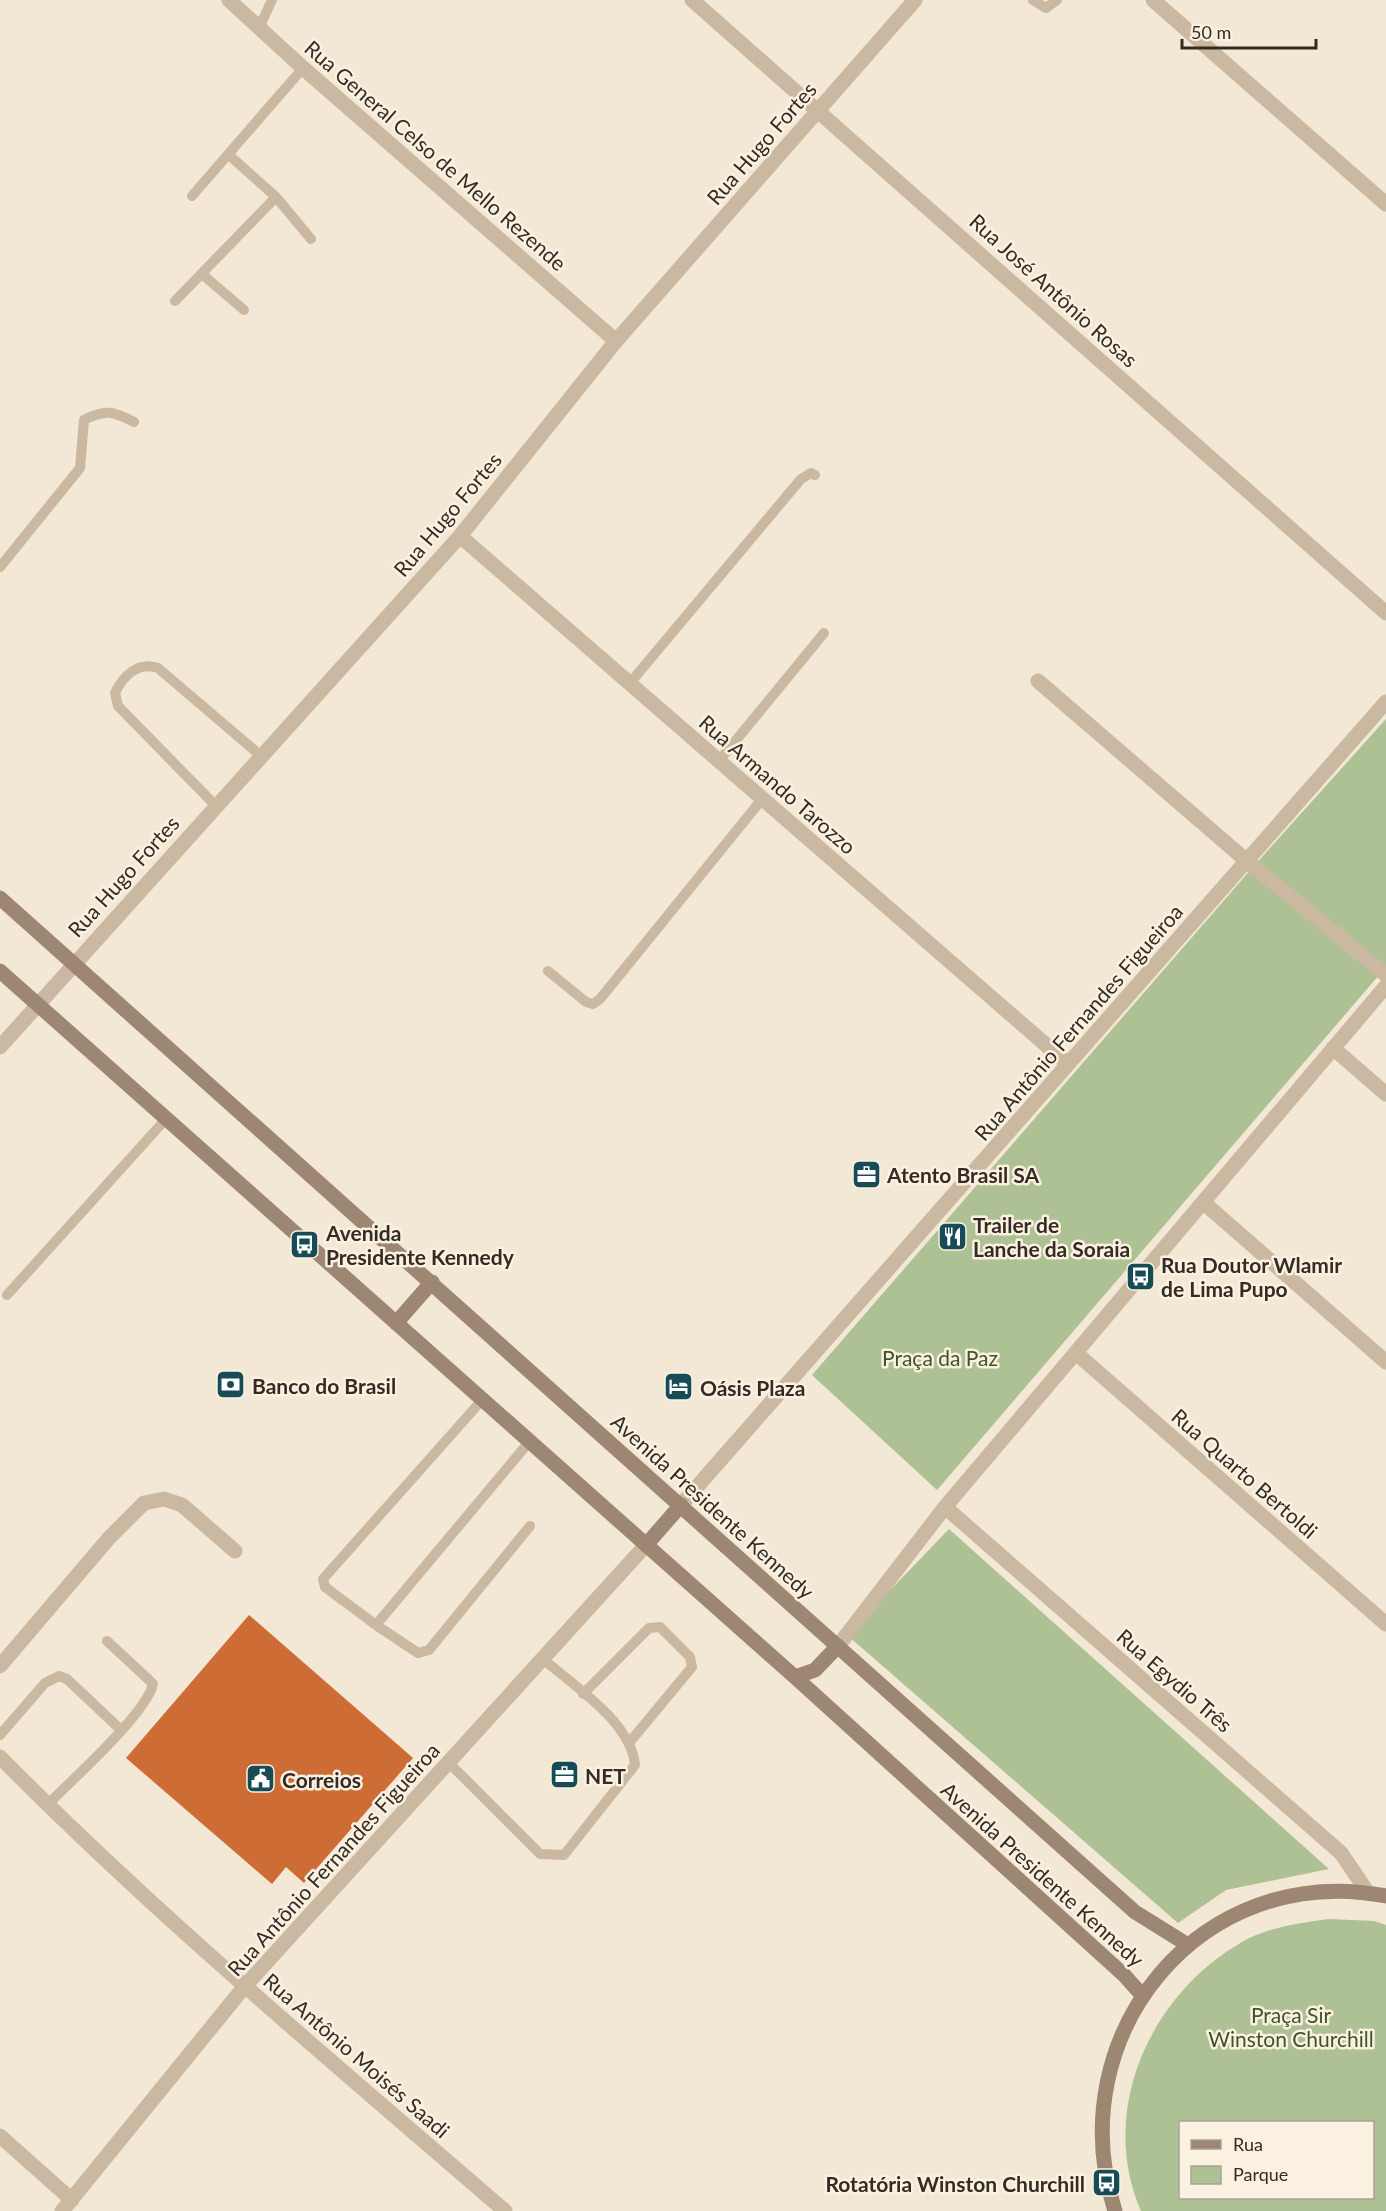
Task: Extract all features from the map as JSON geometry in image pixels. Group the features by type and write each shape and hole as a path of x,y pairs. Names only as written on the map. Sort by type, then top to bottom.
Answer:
{"main road":[{"name":"Avenida Presidente Kennedy","path":"0,898 1135,1912 1188,1945"},
{"name":"Avenida Presidente Kennedy","path":"0,971 165,1120 795,1677 1124,1975 1142,1995"},
{"path":"396,1323 432,1282"},
{"path":"646,1545 681,1505"},
{"path":"795,1677 815,1670 838,1646"},
{"path":"1115,2211 1106,2182 1100,2134 1105,2085 1119,2038 1142,1995 1164,1969 1188,1945 1228,1919 1273,1901 1320,1892 1368,1893 1386,1896"}],"street":[{"name":"Rua General Celso de Mello Rezende","path":"229,0 260,26 303,68 616,341"},
{"name":"Rua José Antônio Rosas","path":"692,0 818,109 1386,614"},
{"name":"Rua Hugo Fortes","path":"0,1047 459,536 616,341 915,0"},
{"path":"1153,0 1386,204"},
{"name":"Rua Armando Tarozzo","path":"459,536 1068,1064"},
{"path":"1038,681 1248,862 1386,975"},
{"name":"Rua Antônio Fernandes Figueiroa","path":"681,1505 1248,862 1386,702"},
{"path":"838,1646 945,1507 1386,986"},
{"path":"1333,1048 1386,1094"},
{"path":"1203,1202 1386,1362"},
{"name":"Rua Quarto Bertoldi","path":"1076,1353 1386,1624"},
{"path":"0,1666 109,1538 144,1503 164,1499 182,1505 235,1551"},
{"name":"Rua Egydio Três","path":"945,1507 1341,1852 1368,1893"},
{"name":"Rua Antônio Fernandes Figueiroa","path":"67,2205 246,1986 646,1545"},
{"name":"Rua Antônio Moisés Saadi","path":"0,1757 47,1805 246,1986 505,2211"},
{"path":"0,2136 67,2205"}],"lane":[{"path":"260,26 272,0"},
{"path":"1033,0 1046,8 1057,0"},
{"path":"192,196 303,68"},
{"path":"229,154 276,197 311,239"},
{"path":"175,301 276,197"},
{"path":"202,274 244,310"},
{"path":"0,567 80,468 84,420 100,412 117,413 134,422"},
{"path":"630,683 801,479 806,474 815,475"},
{"path":"719,760 824,633"},
{"path":"215,805 118,706 115,693 119,684 134,669 147,664 158,668 260,755"},
{"path":"548,971 586,1002 593,1004 600,999 763,798"},
{"path":"7,1295 165,1120"},
{"path":"482,1400 323,1579 325,1587 418,1653 429,1650 530,1526"},
{"path":"376,1625 529,1442"},
{"path":"583,1694 649,1628 660,1627 690,1657 692,1667 629,1743"},
{"path":"47,1805 121,1730 151,1693 153,1684 107,1641"},
{"path":"448,1762 540,1854 564,1855 579,1839 634,1765 633,1752 621,1728 543,1659"},
{"path":"0,1735 45,1683 59,1676 67,1679 121,1730"}],"green space":[{"name":"Praça da Paz","path":"1386,719 1386,967 937,1490 812,1375 1253,867"},
{"path":"949,1529 1329,1869 1226,1890 1178,1923 847,1635"},
{"name":"Praça Sir Winston Churchill","path":"1329,1919 1374,1921 1386,1925 1386,2211 1141,2211 1129,2173 1125,2134 1130,2095 1141,2058 1158,2023 1182,1992 1210,1964 1252,1937 1295,1924"}],"building":[{"path":"249,1615 413,1758 304,1883 286,1867 272,1884 126,1758"}],"place":[{"name":"Atento Brasil SA","path":"866,1174"},
{"name":"Trailer de Lanche da Soraia","path":"952,1236"},
{"name":"Avenida Presidente Kennedy","path":"305,1244"},
{"name":"Rua Doutor Wlamir de Lima Pupo","path":"1140,1276"},
{"name":"Banco do Brasil","path":"231,1385"},
{"name":"Oásis Plaza","path":"679,1387"},
{"name":"NET","path":"564,1775"},
{"name":"Correios","path":"261,1779"},
{"name":"Rotatória Winston Churchill","path":"1106,2183"}]}
